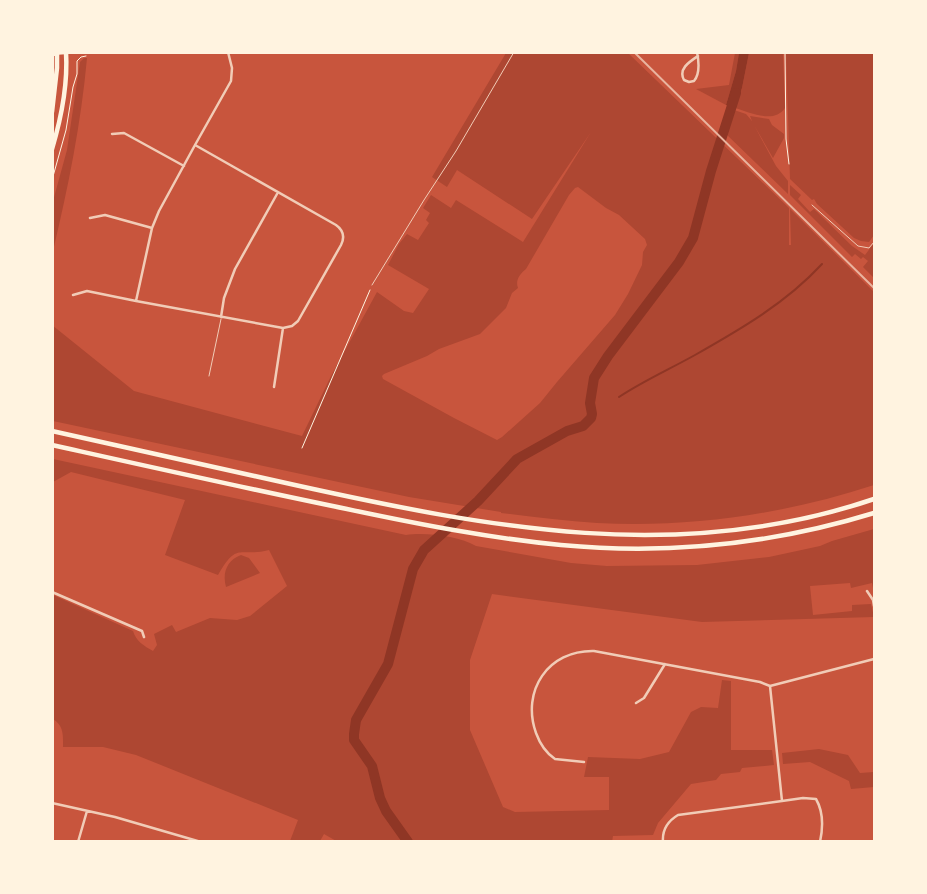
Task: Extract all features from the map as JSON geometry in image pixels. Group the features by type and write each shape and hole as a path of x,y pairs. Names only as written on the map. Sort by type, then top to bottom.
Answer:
{"main road":[{"path":"52,112 57,68 55,53 72,52"},
{"path":"52,149 62,105 67,68 66,53"},
{"path":"52,431 354,498 477,522 553,531 656,536 710,533 785,523 835,512 874,499"},
{"path":"52,445 443,529 562,545 659,548 750,542 786,536 874,513"}],"street":[{"path":"136,302 152,228 159,211 231,81 233,68 228,52"},
{"path":"698,54 697,78 689,82 684,80 682,71 698,54"},
{"path":"112,134 124,133 184,166"},
{"path":"74,295 87,291 283,328 298,321 343,239 341,230 195,145"},
{"path":"221,317 224,298 235,269 278,192"},
{"path":"90,218 105,215 152,228"},
{"path":"274,387 283,328"},
{"path":"867,591 874,606"},
{"path":"52,592 142,631 145,637"},
{"path":"584,762 551,757 537,736 533,718 532,703 544,672 562,658 574,653 588,651 770,686 874,659"},
{"path":"636,703 644,698 665,664"},
{"path":"770,686 782,801"},
{"path":"663,842 666,827 678,816 803,798 816,799 820,807 820,842"},
{"path":"52,803 130,820 201,842"},
{"path":"78,842 87,810"}],"lane":[{"path":"372,285 514,52"},
{"path":"812,205 858,246 869,248 874,242"},
{"path":"209,376 221,317"}],"path":[{"path":"785,52 786,139 789,164"},
{"path":"52,180 66,130 78,61 86,56"},
{"path":"302,448 372,285"}],"shaded area":[{"path":"506,53 628,53 789,208 789,245 790,209 874,292 874,485 807,504 738,517 668,523 585,522 501,513 409,497 53,421 52,325 134,391 302,436 377,292 404,311 413,313 429,289 388,265 407,234 418,240 429,223 426,220 430,213 423,208 431,195 451,208 456,200 523,242 591,132 532,219 457,170 447,187 432,177","holes":["578,187 619,215 645,239 647,245 643,252 642,265 615,315 540,403 502,437 497,440 383,379 384,374 480,334 506,308 512,293 518,288 519,277 575,188"]},
{"path":"735,53 739,53 736,71 726,105 696,89 729,85"},
{"path":"739,53 749,53 735,108 726,105"},
{"path":"749,53 783,53 785,108 780,113 762,116 735,108"},
{"path":"786,53 874,53 874,235 869,242 854,238 790,179"},
{"path":"87,58 78,131 53,251 53,201 67,150 80,62"},
{"path":"734,110 746,114 752,121 750,116 769,119 772,125 784,134 773,158 754,125 776,166 788,181 788,194 726,134"},
{"path":"790,185 801,195 798,199 810,212 814,209 865,255 874,243 874,278 863,267 868,261 855,254 852,257 790,195"},
{"path":"53,459 406,535 442,536 476,546 571,563 607,566 697,565 769,557 820,546 874,529 874,593 872,583 851,588 850,583 810,586 813,615 852,611 852,605 871,604 874,617 702,622 492,594 470,660 470,730 503,807 515,812 609,810 609,777 584,777 588,757 640,759 669,752 691,712 701,707 718,708 722,680 731,681 731,750 772,750 774,765 742,768 740,772 721,774 716,780 691,784 658,823 653,835 613,836 612,842 338,842 324,834 320,841 290,841 298,820 136,755 103,747 63,747 61,728 53,719 53,595 133,631 138,640 153,651 157,645 154,634 172,625 176,632 210,618 237,620 250,616 287,586 269,550 235,554 218,575 165,555 185,500 71,472 53,482"},
{"path":"241,555 249,558 260,573 226,587 227,568 232,560"},
{"path":"819,749 848,755 860,773 874,772 874,787 851,789 849,781 810,762 783,764 782,753"}],"waterway":[{"path":"408,842 386,811 372,766 354,740 354,734 356,720 388,664 413,569 424,550 478,501 517,459 567,431 583,426 591,418 590,403 594,378 679,262 693,238 736,93"},
{"path":"619,397 746,325 793,291 822,264"}],"railway":[{"path":"634,52 874,288"}]}
